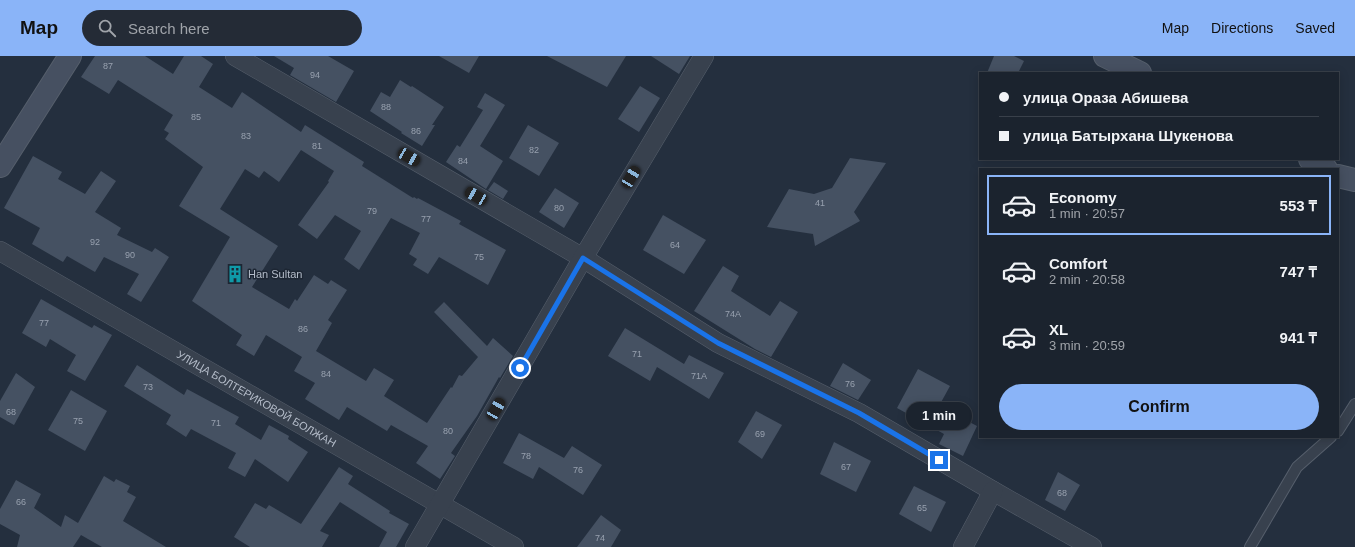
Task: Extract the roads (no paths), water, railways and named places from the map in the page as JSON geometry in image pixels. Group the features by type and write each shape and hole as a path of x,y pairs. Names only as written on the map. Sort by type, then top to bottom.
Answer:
{"street":[{"path":"0,166 70,56"},
{"path":"235,56 583,258 718,343 859,413 1092,547"},
{"path":"415,547 583,258 704,56"},
{"path":"1105,56 1138,72"},
{"path":"1312,160 1324,168"},
{"path":"1339,176 1355,180"},
{"name":"УЛИЦА БОЛТЕРИКОВОЙ БОЛЖАН","path":"0,251 514,547"},
{"path":"963,547 993,491"}],"lane":[{"path":"1339,429 1355,404"},
{"path":"1250,547 1297,467 1330,438"}],"place":[{"name":"Han Sultan","path":"235,274"}]}
